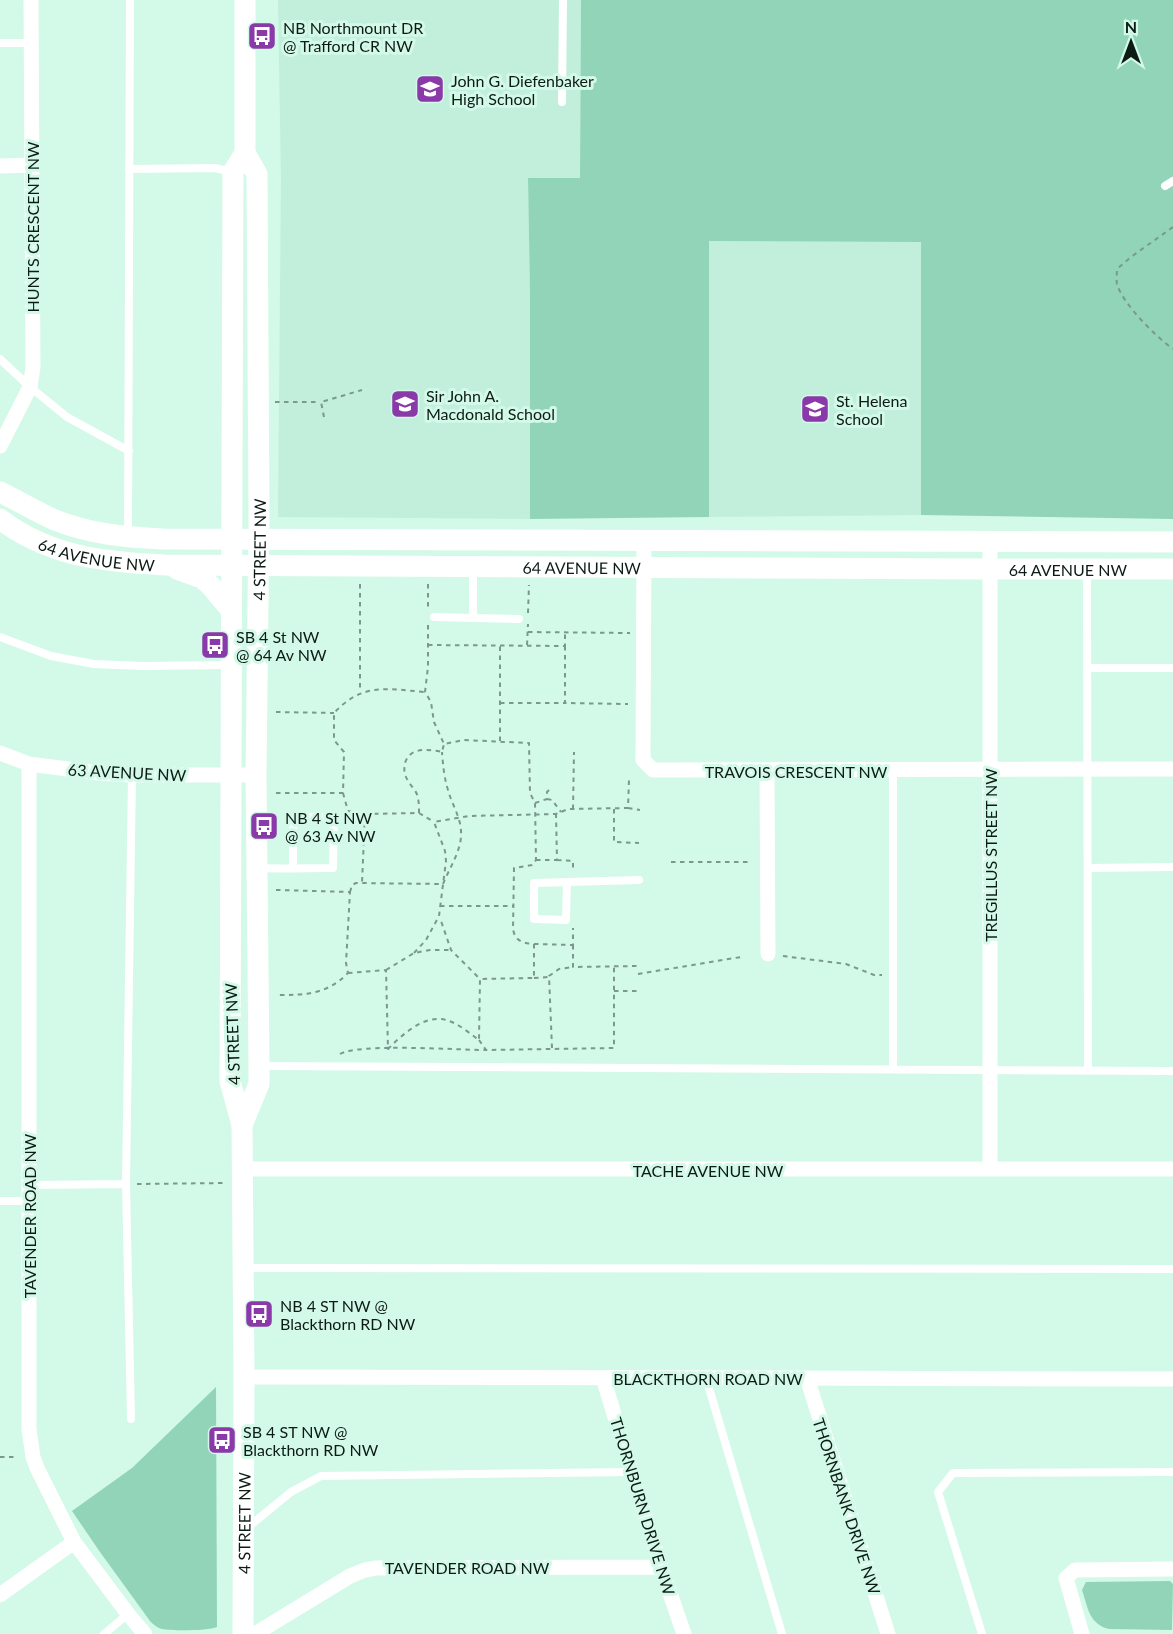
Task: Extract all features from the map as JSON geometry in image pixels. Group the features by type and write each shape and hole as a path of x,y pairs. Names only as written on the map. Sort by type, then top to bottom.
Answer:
{"main road":[{"name":"4 STREET NW","path":"242,1125 259,1084 256,775 259,540 257,174 245,153 245,0"},
{"path":"233,172 245,153"},
{"name":"4 STREET NW","path":"233,172 230,1081 242,1125 243,1634"},
{"name":"64 AVENUE NW","path":"0,492 57,521 84,530 128,537 259,540 1173,542"},
{"name":"64 AVENUE NW","path":"0,519 14,530 63,552 112,561 165,565 1173,569"},
{"path":"165,565 202,578 231,610"}],"street":[{"name":"HUNTS CRESCENT NW","path":"0,446 30,387 33,367 31,0"},
{"path":"0,166 32,165"},
{"name":"TRAVOIS CRESCENT NW","path":"644,540 643,760 653,770 1173,769"},
{"name":"TREGILLUS STREET NW","path":"990,541 990,1169"},
{"name":"63 AVENUE NW","path":"0,753 29,764 99,773 256,775"},
{"name":"TAVENDER ROAD NW","path":"29,764 29,1429 37,1468 74,1542 145,1634"},
{"path":"767,771 768,954"},
{"name":"TACHE AVENUE NW","path":"242,1177 1173,1169"},
{"name":"BLACKTHORN ROAD NW","path":"244,1377 1173,1378"},
{"name":"THORNBURN DRIVE NW","path":"603,1378 684,1634"},
{"name":"THORNBANK DRIVE NW","path":"807,1378 888,1634"},
{"path":"0,1595 74,1542"},
{"name":"TAVENDER ROAD NW","path":"255,1634 350,1576 376,1568 661,1567"},
{"path":"1082,1634 1066,1578 1075,1570 1173,1569"}],"lane":[{"path":"128,537 130,0"},
{"path":"562,102 563,0"},
{"path":"0,43 32,43"},
{"path":"129,169 215,168 233,172"},
{"path":"1165,186 1173,181"},
{"path":"0,359 67,417 129,451"},
{"path":"473,566 473,618"},
{"path":"1087,569 1088,1070"},
{"path":"431,616 519,620"},
{"path":"0,637 51,656 93,664 232,665"},
{"path":"1088,668 1173,668"},
{"path":"893,770 893,1069"},
{"path":"131,1419 126,1184 132,775"},
{"path":"257,868 293,868 333,868 334,817 293,817 293,868"},
{"path":"1089,868 1173,867"},
{"path":"567,882 566,920 534,920 534,883 567,882 639,880"},
{"path":"259,1066 1173,1071"},
{"path":"0,1201 29,1193 126,1184"},
{"path":"244,1268 1173,1269"},
{"path":"706,1378 782,1634"},
{"path":"243,1531 291,1492 321,1476 632,1472"},
{"path":"982,1634 938,1492 952,1473 1173,1472"},
{"path":"104,1634 128,1614"}],"path":[{"path":"1173,227 1117,269 1117,282 1126,302 1164,343 1173,349"},
{"path":"272,402 321,402 362,390"},
{"path":"321,402 324,417"},
{"path":"360,583 360,692"},
{"path":"428,584 431,616"},
{"path":"428,624 428,667 424,692 431,702 435,722 444,744 442,752 448,792 458,817 461,835 460,845 442,884"},
{"path":"528,632 631,633"},
{"path":"565,633 565,704"},
{"path":"428,645 565,646"},
{"path":"500,645 500,742"},
{"path":"276,995 299,995 324,991 334,986 348,973 386,970 393,967 414,953 426,940 439,916 446,861 445,850 435,822 419,813 364,814 348,811 343,792 345,752 334,740 334,713 346,700 360,692 382,689 424,692"},
{"path":"500,704 631,704"},
{"path":"276,712 334,713"},
{"path":"444,744 464,740 529,742 530,794 535,803 536,860 532,865 514,867 513,906 514,935 523,943 534,944 534,978"},
{"path":"419,813 418,798 405,774 406,760 415,751 442,752"},
{"path":"573,809 574,752"},
{"path":"628,808 629,780"},
{"path":"547,799 547,792 551,788"},
{"path":"276,792 343,792"},
{"path":"535,803 547,799 552,800 561,812"},
{"path":"435,822 458,817 556,814 568,809 628,808 640,810"},
{"path":"614,809 614,842 639,843"},
{"path":"362,883 364,814"},
{"path":"536,860 556,860 556,814"},
{"path":"671,862 755,862"},
{"path":"348,973 346,963 352,885 356,883 442,884"},
{"path":"276,890 350,892"},
{"path":"440,906 513,906"},
{"path":"439,916 450,951 480,979 534,978 549,976 558,969 573,967 638,966"},
{"path":"573,945 573,967"},
{"path":"414,953 450,951"},
{"path":"768,954 846,964 874,975 893,975"},
{"path":"638,974 741,957"},
{"path":"326,1066 342,1052 352,1050 614,1048 614,966"},
{"path":"386,970 388,1049"},
{"path":"549,976 552,1048"},
{"path":"479,1040 480,979"},
{"path":"614,991 637,991"},
{"path":"388,1049 400,1037 427,1020 444,1019 479,1040 486,1050"},
{"path":"126,1184 242,1177"},
{"path":"0,1457 33,1457"}],"shaded area":[{"name":"Sir John A. Macdonald School","path":"278,0 581,0 580,178 528,178 530,519 278,517 281,179"},
{"path":"581,0 1173,0 1173,519 921,515 921,242 709,241 709,517 530,519 528,178 580,178"},
{"name":"St. Helena School","path":"708,241 921,242 921,515 709,517"},
{"path":"216,1387 217,1627 190,1630 162,1629 150,1621 72,1511 132,1468"},
{"path":"1170,1581 1173,1584 1172,1630 1102,1627 1090,1614 1082,1590 1086,1582"}],"place":[{"name":"NB Northmount DR @ Trafford CR NW","path":"262,36"},
{"name":"John G. Diefenbaker High School","path":"430,89"},
{"name":"Sir John A. Macdonald School","path":"405,404"},
{"name":"St. Helena School","path":"815,409"},
{"name":"SB 4 St NW @ 64 Av NW","path":"215,645"},
{"name":"NB 4 St NW @ 63 Av NW","path":"264,826"},
{"name":"NB 4 ST NW @ Blackthorn RD NW","path":"259,1314"},
{"name":"SB 4 ST NW @ Blackthorn RD NW","path":"222,1440"}]}
